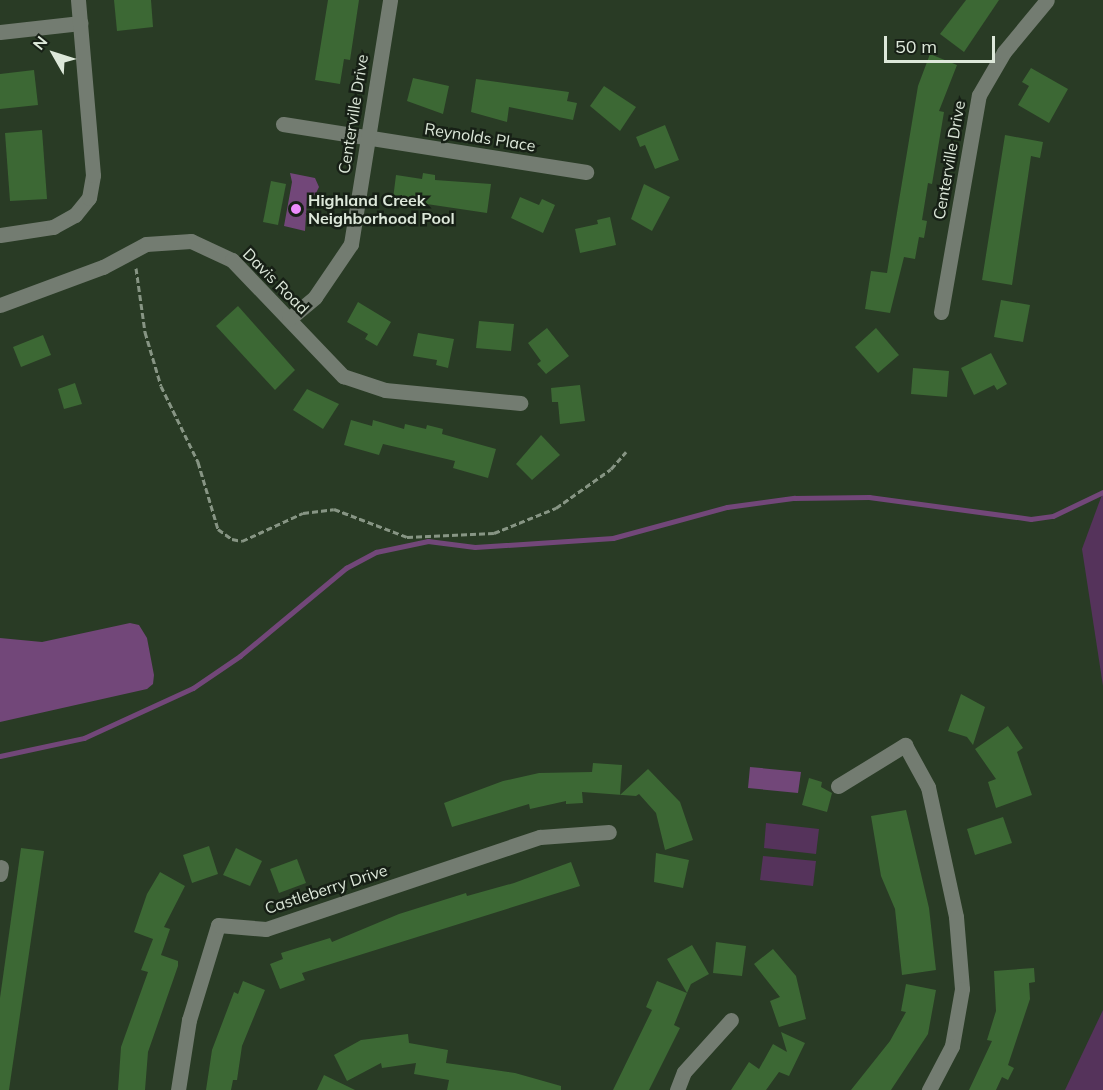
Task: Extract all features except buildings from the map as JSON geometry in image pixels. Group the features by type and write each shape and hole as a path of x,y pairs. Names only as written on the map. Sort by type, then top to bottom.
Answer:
{"street":[{"path":"0,235 53,227 75,215 89,198 93,175 78,0"},
{"name":"Centerville Drive","path":"289,319 322,288 351,244 390,0"},
{"name":"Centerville Drive","path":"941,312 979,95 1004,52 1047,0"},
{"path":"0,32 80,23"},
{"name":"Reynolds Place","path":"283,124 586,172"},
{"name":"Davis Road","path":"0,305 103,267 146,244 191,241 232,260 343,376 385,390 520,402"},
{"path":"838,786 905,745 928,787 956,918 962,988 952,1046 930,1090"},
{"name":"Castleberry Drive","path":"177,1090 189,1020 218,925 266,929 540,837 609,832"},
{"path":"676,1090 684,1072 731,1020"}],"path":[{"path":"136,268 145,332 161,386 198,462 218,529 232,539 242,541 303,513 334,509 407,537 494,533 556,508 611,469 626,452"}],"shaded area":[{"name":"Highland Creek Neighborhood Pool","path":"290,173 315,178 319,187 315,195 307,198 305,231 284,226 292,182"},
{"path":"1103,492 1103,686 1082,549"},
{"path":"130,623 139,625 147,638 154,675 153,684 147,689 0,722 0,638 42,642"},
{"path":"750,767 801,772 798,793 748,788"},
{"path":"766,823 819,829 816,854 764,848"},
{"path":"763,856 816,861 813,886 760,880"},
{"path":"1103,1010 1103,1090 1065,1090"}],"waterway":[{"path":"0,756 84,738 193,688 240,656 346,568 376,552 428,541 475,547 613,538 727,507 794,498 869,497 1031,519 1053,516 1103,492"}],"place":[{"name":"Highland Creek Neighborhood Pool","path":"296,209"}]}
